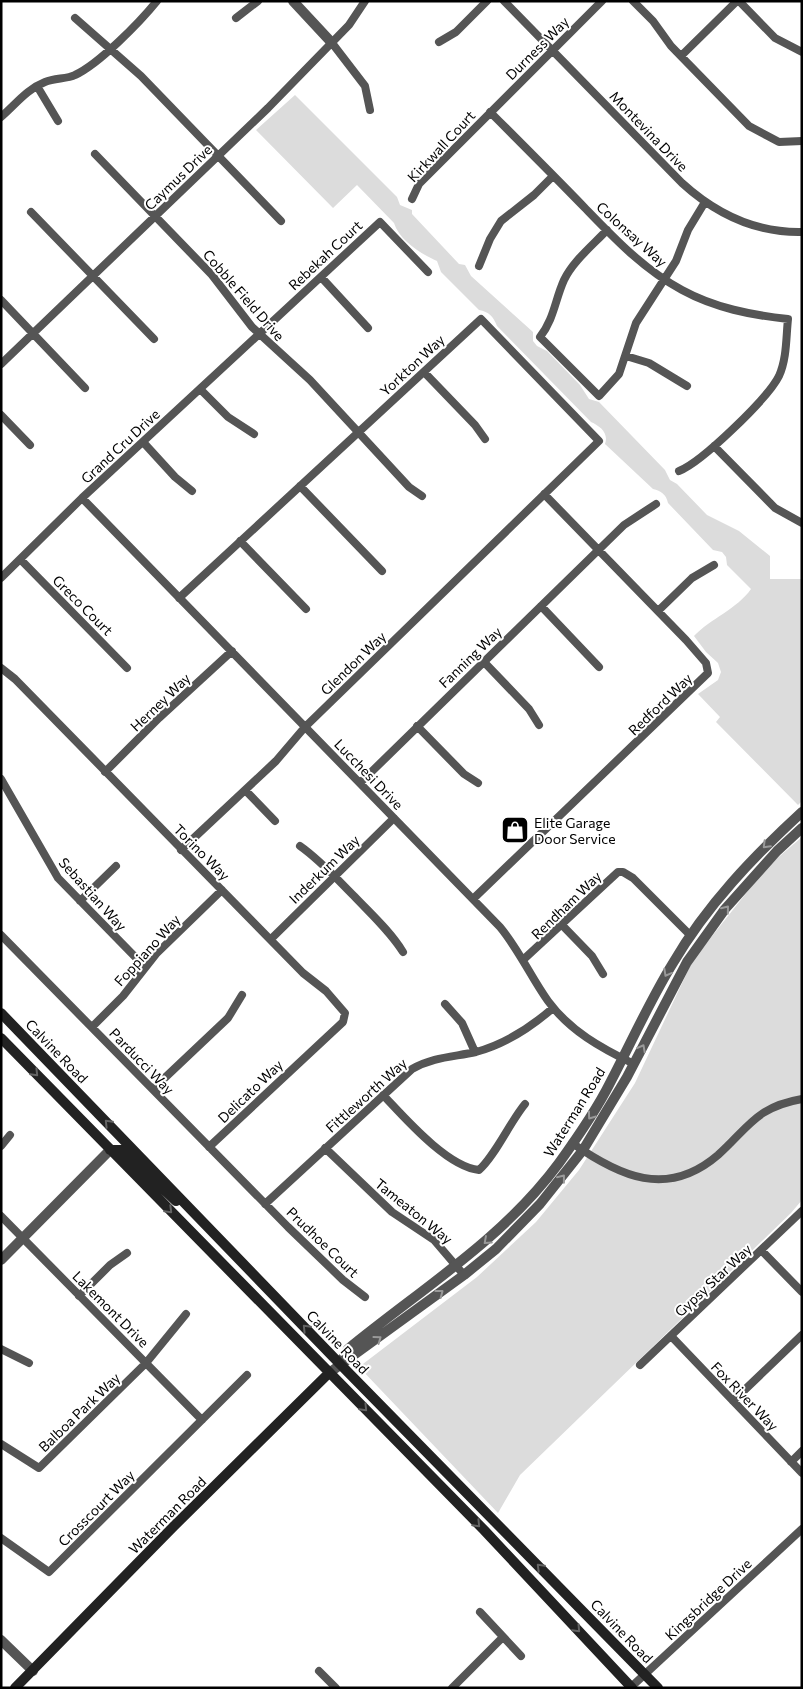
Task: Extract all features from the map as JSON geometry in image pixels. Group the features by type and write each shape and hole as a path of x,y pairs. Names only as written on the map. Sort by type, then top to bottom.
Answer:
{"main road":[{"name":"Calvine Road","path":"1,1013 340,1364 658,1688"},
{"name":"Calvine Road","path":"1,1038 484,1530 631,1687"},
{"path":"110,1150 122,1150 170,1198 190,1209"},
{"name":"Waterman Road","path":"15,1688 174,1526 330,1373"}],"street":[{"path":"1,117 24,94 37,86 60,77 74,76 109,50 157,1"},
{"path":"236,18 258,1"},
{"path":"293,1 332,43 365,86 370,110"},
{"name":"Caymus Drive","path":"1,364 218,156 332,43 349,25 365,1"},
{"path":"440,42 456,32 487,1"},
{"name":"Montevina Drive","path":"504,1 682,182 705,202 747,223 781,231 802,232"},
{"name":"Durness Way","path":"490,112 602,1"},
{"path":"633,1 653,21 666,41 759,133 779,142 802,141"},
{"path":"681,56 738,1 775,38 802,52"},
{"path":"75,18 109,50 141,76 281,221"},
{"path":"37,86 58,121"},
{"name":"Colonsay Way","path":"490,112 640,262 664,279 722,307 760,316 788,319 785,356 775,383 714,446"},
{"name":"Kirkwall Court","path":"412,199 419,184 490,112"},
{"name":"Cobble Field Drive","path":"95,154 212,275 239,312 259,334 306,376 410,487 422,496"},
{"path":"479,266 490,239 501,222 554,176"},
{"path":"607,230 570,270 561,287 551,321 540,337 599,396 618,374 626,356 636,323 679,256 692,220 705,202"},
{"path":"31,212 154,339"},
{"name":"Rebekah Court","path":"259,334 380,222 428,272"},
{"path":"321,277 368,328"},
{"path":"1,300 85,388"},
{"name":"Yorkton Way","path":"179,598 481,319 600,441 544,494"},
{"name":"Grand Cru Drive","path":"1,578 82,498 259,334"},
{"path":"626,356 649,363 687,386"},
{"path":"424,372 475,425 485,439"},
{"path":"200,389 228,417 254,434"},
{"path":"1,415 30,445"},
{"path":"143,442 175,477 192,491"},
{"path":"679,471 697,462 714,446 775,508 802,523"},
{"path":"300,486 382,571"},
{"name":"Redford Way","path":"473,899 708,673 706,663 544,494"},
{"name":"Glendon Way","path":"181,850 276,761 305,727 544,494"},
{"name":"Lucchesi Drive","path":"82,498 500,927 524,959 554,1008 576,1031 622,1059 634,1064"},
{"name":"Fanning Way","path":"360,782 598,550 636,515 656,504"},
{"path":"240,541 306,609"},
{"name":"Greco Court","path":"20,559 127,668"},
{"path":"658,611 692,578 714,565"},
{"path":"541,606 600,666"},
{"name":"Herney Way","path":"106,772 159,718 232,651"},
{"path":"484,662 529,708 540,726"},
{"name":"Torino Way","path":"1,668 15,679 181,850 271,938 303,973 326,991 345,1013 342,1022 308,1053"},
{"path":"417,726 464,774 478,783"},
{"name":"Sebastian Way","path":"1,779 51,869 145,967"},
{"path":"245,790 274,821"},
{"name":"Waterman Road","path":"340,1364 348,1349 457,1266 498,1232 544,1181 597,1107 658,989 690,935 729,884 802,812"},
{"name":"Inderkum Way","path":"271,938 394,818"},
{"name":"Waterman Road","path":"330,1373 464,1275 496,1249 540,1204 583,1150 634,1064 687,962 726,909 777,851 802,828"},
{"path":"300,846 334,876 395,938 403,952"},
{"path":"80,901 116,866"},
{"name":"Rendham Way","path":"524,959 614,875 624,872 633,878 690,935"},
{"name":"Foppiano Way","path":"92,1027 118,1002 145,967 222,890"},
{"path":"562,925 592,956 603,974"},
{"name":"Parducci Way","path":"1,936 265,1204"},
{"path":"153,1090 228,1018 242,995"},
{"path":"445,1004 462,1023 475,1052"},
{"name":"Fittleworth Way","path":"265,1204 404,1075 421,1064 443,1057 475,1052 495,1046 520,1033 554,1008"},
{"name":"Delicato Way","path":"210,1147 308,1053"},
{"path":"383,1095 442,1152 471,1169 479,1170 486,1164 508,1126 525,1104"},
{"path":"572,1143 602,1164 627,1175 651,1179 675,1176 690,1172 711,1160 759,1115 786,1102 802,1100"},
{"path":"1,1146 10,1135"},
{"name":"Tameaton Way","path":"325,1148 392,1212 434,1240 464,1275"},
{"path":"1,1260 110,1150"},
{"name":"Prudhoe Court","path":"265,1204 343,1280 365,1296"},
{"name":"Gypsy Star Way","path":"640,1365 802,1211"},
{"name":"Lakemont Drive","path":"1,1216 202,1420"},
{"path":"762,1250 802,1292"},
{"path":"79,1296 110,1265 127,1253"},
{"path":"146,1363 186,1314"},
{"path":"733,1401 802,1335"},
{"name":"Fox River Way","path":"671,1336 802,1473"},
{"path":"1,1349 29,1363"},
{"name":"Balboa Park Way","path":"1,1444 39,1468 146,1363"},
{"path":"202,1420 247,1375"},
{"name":"Crosscourt Way","path":"1,1538 50,1572 202,1420"},
{"path":"791,1462 802,1451"},
{"name":"Kingsbridge Drive","path":"631,1687 802,1529"},
{"path":"480,1612 521,1656"},
{"path":"452,1688 503,1637"},
{"path":"1,1640 32,1671"},
{"path":"319,1671 336,1688"}],"shaded area":[{"path":"295,95 397,197 400,205 412,210 412,214 459,264 465,265 471,276 533,332 533,341 537,346 547,351 580,385 589,399 599,402 665,470 670,480 677,484 707,515 739,531 770,556 770,579 802,579 802,801 798,805 716,722 720,717 698,694 718,680 721,672 718,663 706,652 694,636 731,608 751,589 727,565 726,557 722,552 713,550 668,503 663,493 653,489 605,444 605,433 591,422 497,326 490,315 479,310 441,272 437,261 406,241 394,223 357,185 333,208 256,130"},
{"path":"802,837 802,1200 791,1213 520,1475 498,1513 359,1367 477,1277 536,1222 579,1170 635,1083 693,960 767,867"}],"place":[{"name":"Elite Garage Door Service","path":"515,830"}]}
